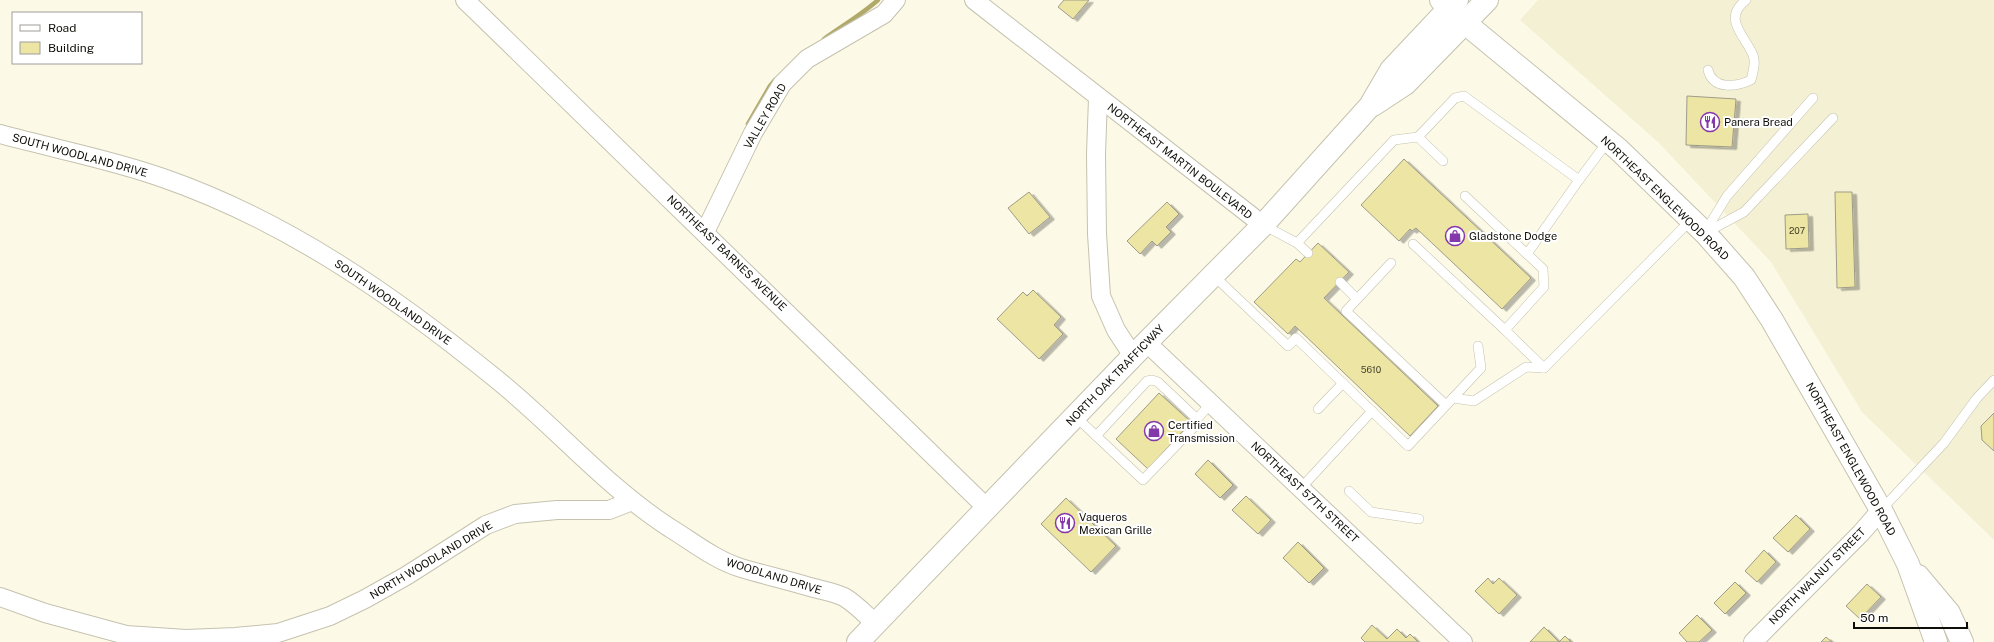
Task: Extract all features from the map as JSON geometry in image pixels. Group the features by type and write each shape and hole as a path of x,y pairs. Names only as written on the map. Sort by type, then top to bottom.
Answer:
{"main road":[{"name":"NORTH OAK TRAFFICWAY","path":"1370,106 1405,84 1487,0"},
{"name":"NORTH OAK TRAFFICWAY","path":"858,642 1139,349 1263,225 1370,106 1392,70 1448,3"},
{"name":"NORTHEAST ENGLEWOOD ROAD","path":"1448,3 1465,23 1608,141 1698,227 1744,277 1772,320 1882,510 1908,564 1936,642"},
{"name":"NORTHEAST ENGLEWOOD ROAD","path":"1908,564 1949,613 1962,642"}],"street":[{"name":"VALLEY ROAD","path":"705,232 754,133 782,84 807,59 884,14 896,0"},
{"name":"NORTHEAST MARTIN BOULEVARD","path":"974,0 1263,225"},
{"name":"NORTHEAST BARNES AVENUE","path":"471,2 987,508"},
{"name":"NORTHEAST MARTIN BOULEVARD","path":"1098,98 1096,154 1097,234 1101,296 1116,330 1139,349"},
{"name":"SOUTH WOODLAND DRIVE","path":"0,134 109,161 163,178 238,208 310,245 365,280 414,315 497,379 632,501"},
{"name":"NORTHEAST 57TH STREET","path":"1139,349 1211,404 1463,642"},
{"name":"WOODLAND DRIVE","path":"632,501 716,558 740,568 844,597 876,624"},
{"name":"NORTH WOODLAND DRIVE","path":"0,598 128,638 186,639 236,637 278,633 330,616 364,599 406,576 486,525 515,514 556,510 609,510 632,501"},
{"name":"NORTH WALNUT STREET","path":"1753,642 1882,510"}],"lane":[{"path":"1708,70 1710,77 1715,82 1727,86 1740,85 1751,80 1754,68 1753,56 1736,25 1735,15 1738,6 1746,0"},
{"path":"1298,243 1394,140 1418,137 1455,98 1464,96 1579,180"},
{"path":"1453,398 1474,401 1526,367 1544,368 1698,227 1813,98"},
{"path":"1698,227 1744,212 1833,118"},
{"path":"1418,137 1443,162"},
{"path":"1527,254 1608,141"},
{"path":"1466,196 1543,269 1544,287 1505,330"},
{"path":"1263,225 1298,243 1308,253"},
{"path":"1413,244 1544,368"},
{"path":"1391,263 1346,311 1446,405"},
{"path":"1213,275 1288,346 1296,338 1408,446 1480,368 1478,346"},
{"path":"1340,282 1357,299"},
{"path":"1096,436 1147,381 1152,380 1158,382 1197,418"},
{"path":"1882,510 1944,443 1977,398 1994,380"},
{"path":"1318,409 1343,383"},
{"path":"1075,416 1143,480 1196,425 1197,418 1211,404"},
{"path":"1301,488 1372,411"},
{"path":"1349,491 1371,512 1419,519"}],"shaded area":[{"path":"1538,0 1994,0 1994,540 1862,412 1771,262 1659,143 1520,20"}],"building":[{"path":"1064,0 1089,0 1073,19 1058,7"},
{"name":"Panera Bread","path":"1687,96 1736,99 1732,147 1686,145"},
{"name":"Gladstone Dodge","path":"1404,159 1531,278 1502,309 1416,228 1412,231 1410,229 1399,241 1361,205"},
{"path":"1029,192 1050,217 1029,234 1008,208"},
{"path":"1835,192 1852,192 1855,287 1837,288"},
{"path":"1167,202 1179,214 1166,227 1171,232 1157,246 1152,241 1140,254 1127,241"},
{"path":"1808,214 1809,248 1786,249 1785,215"},
{"path":"1318,243 1349,272 1324,298 1438,406 1410,436 1295,326 1288,334 1254,302 1296,259 1300,262"},
{"path":"1033,290 1061,317 1054,325 1063,334 1039,359 997,319 1023,292 1027,296"},
{"name":"Certified Transmission","path":"1159,393 1191,422 1148,469 1116,439"},
{"path":"1994,413 1994,451 1982,440 1981,426"},
{"path":"1208,460 1233,485 1220,498 1195,474"},
{"path":"1246,496 1271,520 1258,534 1232,510"},
{"path":"1066,498 1116,546 1091,572 1041,524"},
{"path":"1796,515 1810,529 1788,552 1773,538"},
{"path":"1298,542 1324,568 1309,583 1283,558"},
{"path":"1764,550 1776,562 1757,582 1745,571"},
{"path":"1488,578 1493,584 1499,578 1517,595 1499,614 1475,591"},
{"path":"1735,582 1746,593 1725,614 1714,603"},
{"path":"1867,584 1881,597 1860,619 1846,606"},
{"path":"1697,615 1712,630 1699,642 1687,642 1679,633"},
{"path":"1372,625 1387,639 1397,629 1406,638 1410,634 1418,642 1365,642 1361,638"},
{"path":"1544,627 1559,642 1530,642"},
{"path":"1565,636 1571,642 1559,642"},
{"path":"1826,637 1832,642 1821,642"}],"waterway":[{"path":"824,39 858,16 878,0"},
{"path":"748,124 775,80"}],"place":[{"name":"Panera Bread","path":"1710,122"},
{"name":"Gladstone Dodge","path":"1455,236"},
{"name":"Certified Transmission","path":"1154,431"},
{"name":"Vaqueros Mexican Grille","path":"1065,523"}]}
